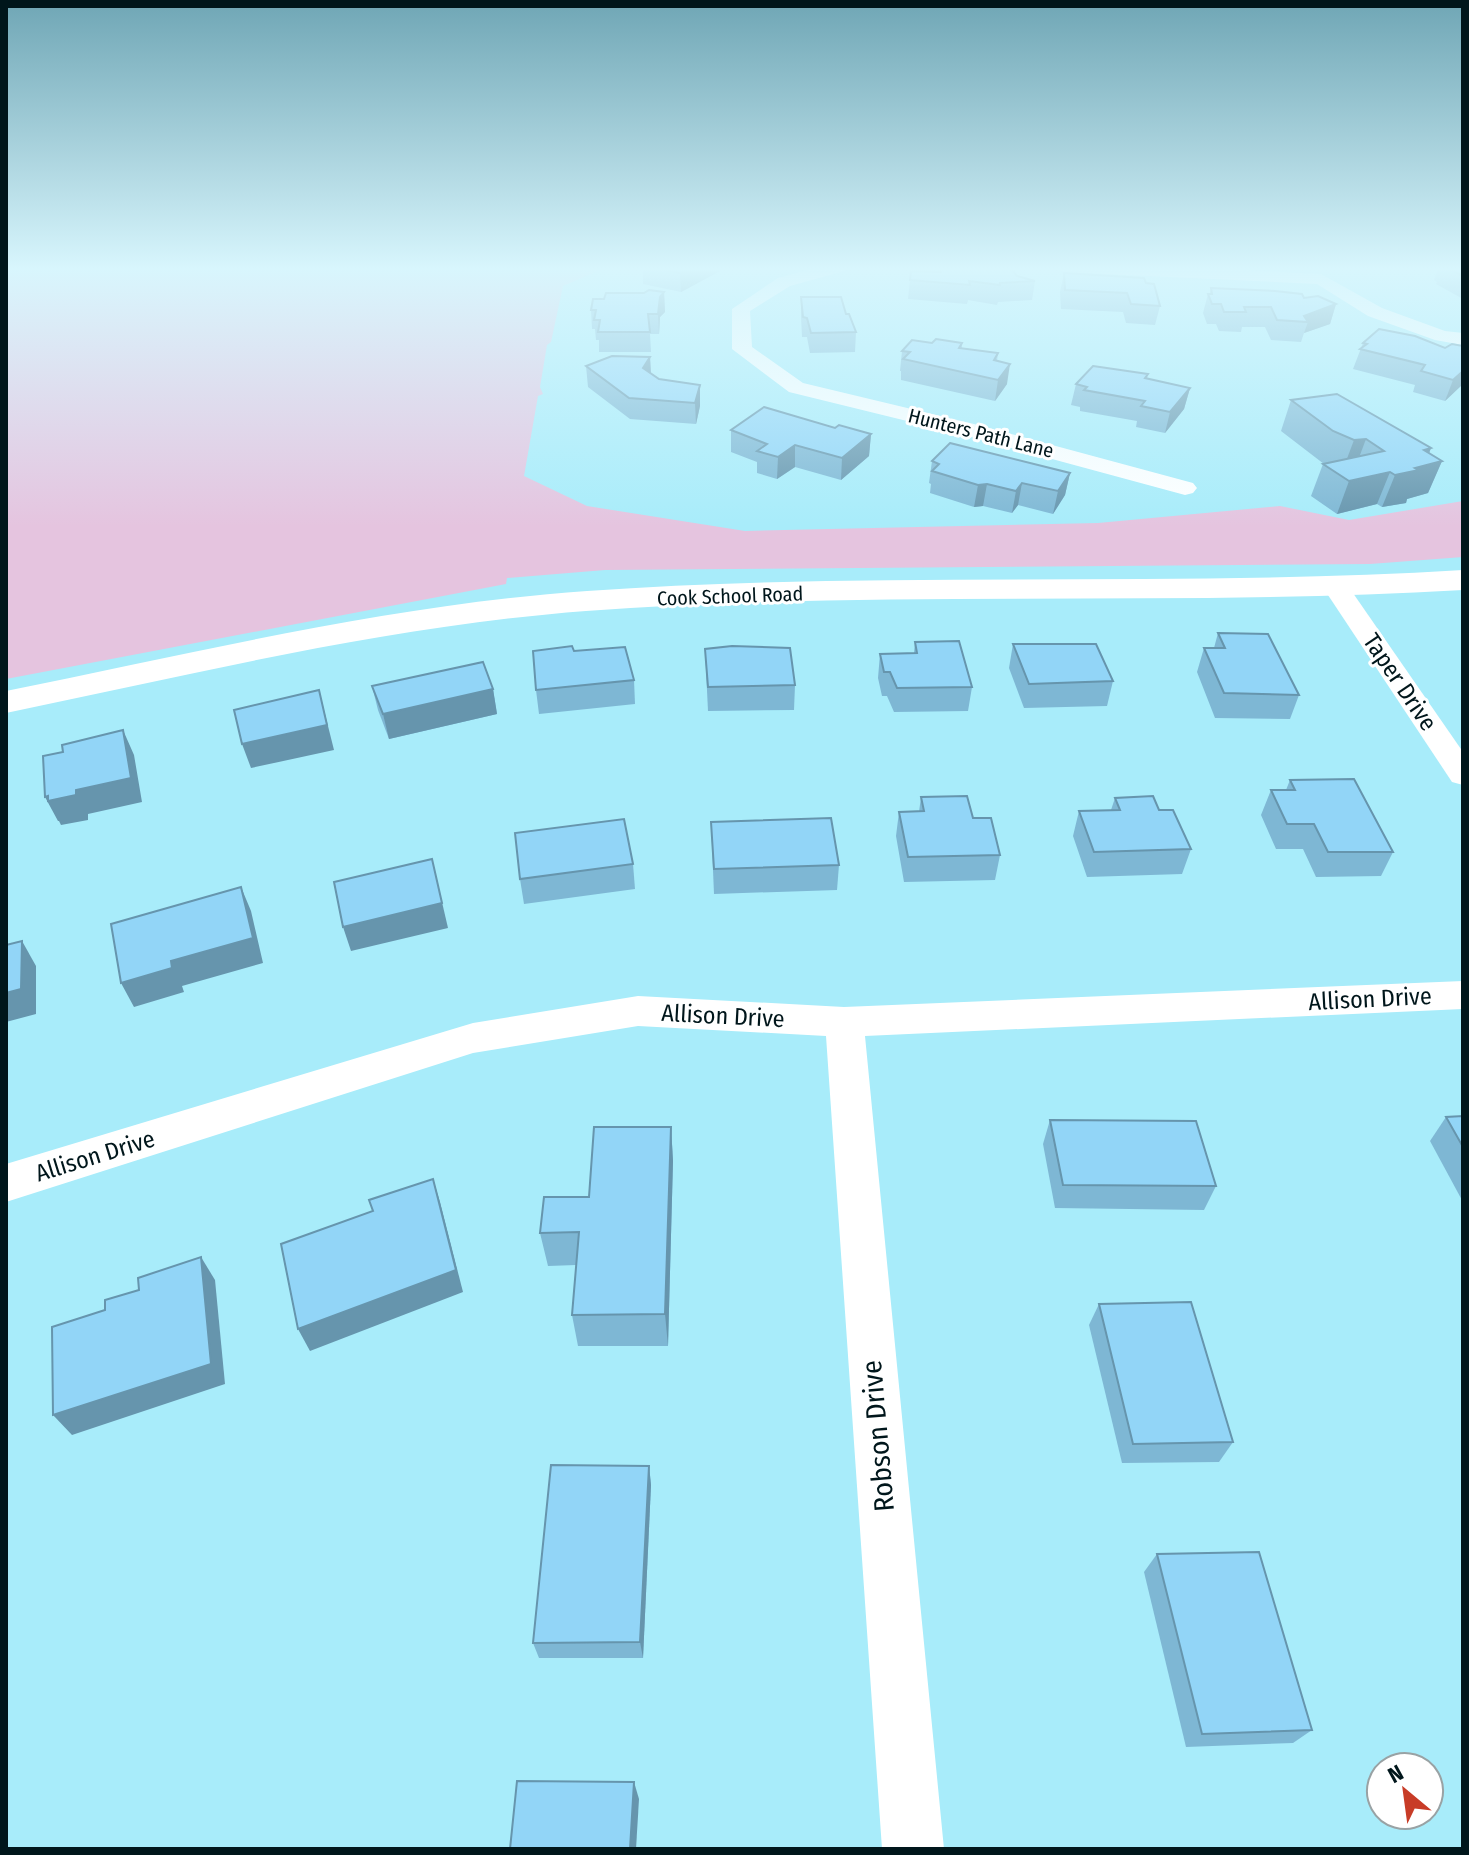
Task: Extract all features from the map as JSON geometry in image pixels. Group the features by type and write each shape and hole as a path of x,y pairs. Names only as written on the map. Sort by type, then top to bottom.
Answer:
{"street":[{"name":"Hunters Path Lane","path":"748,354 796,388 966,429 1185,488"},
{"name":"Cook School Road","path":"6,702 275,645 471,612 588,601 780,593 1337,589 1463,580"},
{"name":"Taper Drive","path":"1337,589 1463,775"},
{"name":"Allison Drive","path":"6,1183 473,1038 638,1011 844,1022 1463,995"},
{"name":"Robson Drive","path":"844,1022 913,1849"}],"shaded area":[{"path":"6,354 546,354 540,387 543,394 538,396 524,476 587,506 745,531 1098,523 1280,506 1349,520 1463,501 1463,557 1370,564 605,570 507,578 506,584 6,679"}],"building":[{"path":"908,354 998,354 994,360 1010,364 998,380 903,359"},
{"path":"1379,354 1463,354 1463,371 1453,380 1421,371 1425,365"},
{"path":"612,356 650,357 643,368 659,379 700,385 695,403 629,398 586,366"},
{"path":"1093,366 1148,374 1145,378 1190,388 1170,412 1141,406 1145,401 1084,390 1087,387 1076,384"},
{"path":"1337,394 1431,448 1424,450 1442,461 1415,468 1419,470 1395,475 1390,472 1349,481 1323,464 1384,451 1366,439 1354,440 1333,431 1291,400"},
{"path":"764,407 835,428 839,425 871,434 842,458 795,445 778,457 757,451 767,444 731,430"},
{"path":"950,443 1070,473 1058,491 1022,483 1016,491 978,485 932,471 939,464 932,461"},
{"path":"1218,633 1268,634 1299,695 1224,693 1204,648 1225,648"},
{"path":"959,641 972,687 897,688 890,672 884,672 880,654 917,653 915,642"},
{"path":"1013,644 1096,644 1113,681 1029,684"},
{"path":"572,646 574,651 625,647 634,680 536,690 533,651"},
{"path":"732,646 790,648 795,685 708,687 705,649"},
{"path":"483,662 493,689 383,714 372,686"},
{"path":"319,690 327,725 242,744 234,710"},
{"path":"123,730 131,778 76,790 76,795 48,801 48,796 45,797 43,756 63,752 62,745"},
{"path":"1354,779 1393,852 1328,852 1314,824 1287,824 1271,790 1295,790 1290,780"},
{"path":"967,796 973,818 991,818 1000,855 908,857 899,812 924,811 921,797"},
{"path":"1153,796 1159,810 1173,810 1191,849 1094,852 1079,811 1120,810 1115,798"},
{"path":"831,818 839,865 714,869 711,822"},
{"path":"624,819 633,864 520,879 515,833"},
{"path":"432,859 442,903 343,927 334,882"},
{"path":"241,887 253,938 171,961 172,968 121,983 111,924"},
{"path":"22,941 21,989 6,993 6,945"},
{"path":"1463,1116 1463,1147 1446,1117"},
{"path":"1050,1120 1196,1121 1216,1186 1063,1185"},
{"path":"594,1127 671,1127 665,1314 572,1315 579,1232 540,1233 544,1197 589,1197"},
{"path":"433,1179 456,1270 298,1329 281,1244 373,1211 369,1200"},
{"path":"201,1257 211,1364 53,1415 52,1327 105,1310 105,1300 139,1290 138,1278"},
{"path":"1191,1302 1233,1442 1133,1444 1099,1304"},
{"path":"551,1465 649,1466 640,1642 533,1643"},
{"path":"1259,1552 1312,1730 1202,1734 1157,1554"},
{"path":"517,1781 634,1782 630,1849 510,1849"}]}
